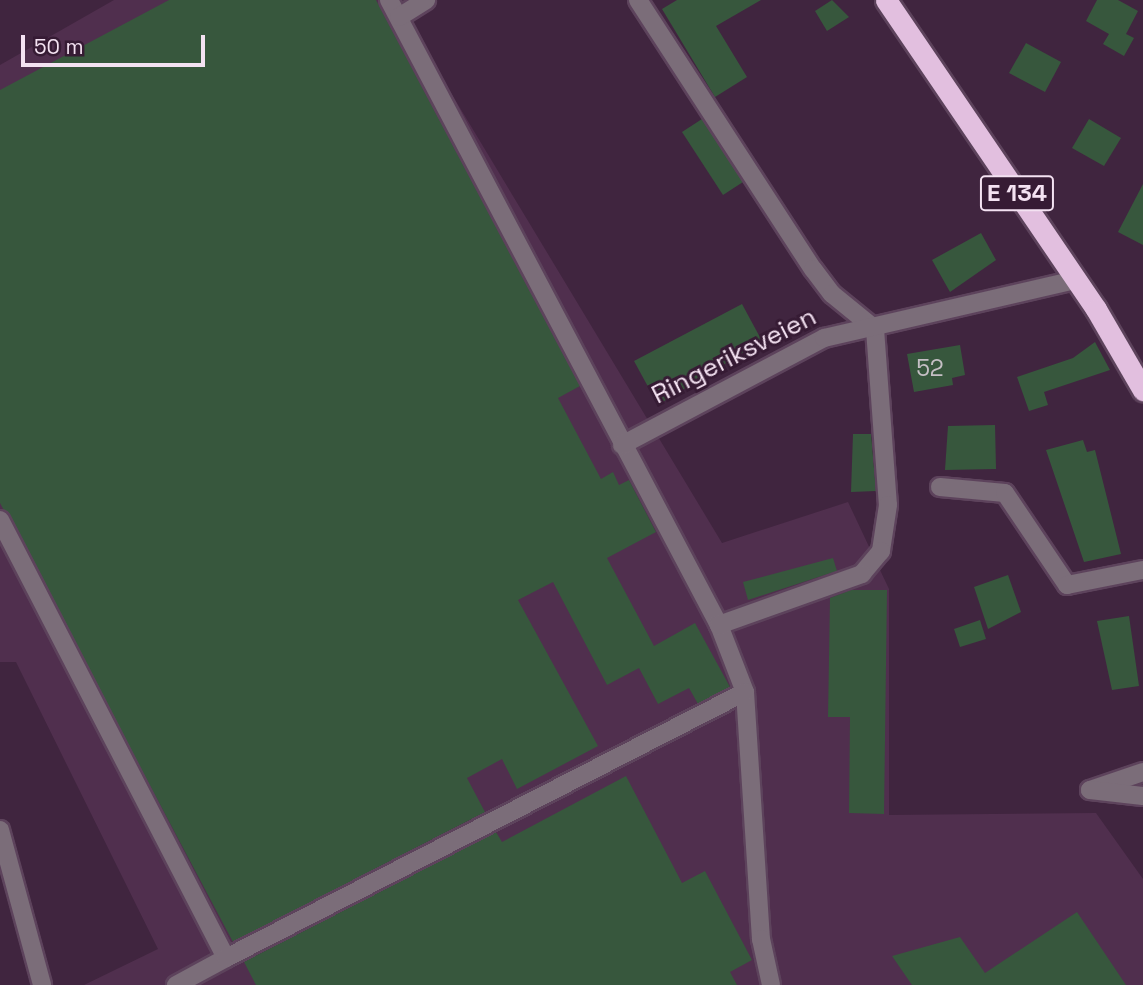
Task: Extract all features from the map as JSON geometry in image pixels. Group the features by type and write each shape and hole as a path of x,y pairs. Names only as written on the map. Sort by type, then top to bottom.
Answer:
{"highway":[{"name":"E 134","path":"886,0 1076,280 1143,390"}],"lane":[{"path":"389,0 719,625 745,692 761,939 771,985"},
{"path":"399,17 426,0"},
{"path":"638,0 813,269 832,294 874,329 888,505 881,551 862,574 719,625"},
{"name":"Ringeriksveien","path":"622,445 824,338 874,329 1076,280"},
{"path":"940,487 1005,492 1067,585 1079,588 1143,570"},
{"path":"0,520 226,958"},
{"path":"176,985 745,692"},
{"path":"1143,772 1090,790 1143,796"},
{"path":"0,830 42,985"}],"shaded area":[{"path":"114,0 395,0 722,543 848,502 889,589 889,815 1096,813 1143,879 1143,985 84,985 158,949 16,662 0,662 0,65"}],"building":[{"path":"169,0 376,0 580,386 558,398 601,479 613,472 619,485 629,480 656,532 607,558 654,646 695,623 730,687 698,704 689,688 658,704 639,668 607,685 553,582 518,600 598,746 517,789 502,759 467,778 485,812 233,942 0,503 0,90"},
{"path":"677,0 761,0 716,26 747,77 715,97 662,9"},
{"path":"832,0 849,17 827,31 815,11"},
{"path":"1097,0 1118,0 1138,11 1126,34 1134,38 1124,56 1103,44 1109,34 1086,21"},
{"path":"1026,43 1061,62 1045,92 1009,73"},
{"path":"702,119 743,182 723,195 682,132"},
{"path":"1089,119 1121,138 1104,166 1072,148"},
{"path":"1143,184 1143,245 1118,232"},
{"path":"981,233 996,260 950,292 932,260"},
{"path":"742,304 762,341 658,405 634,361"},
{"path":"1095,342 1110,370 1044,392 1048,405 1029,411 1017,377 1073,358"},
{"path":"960,345 965,375 952,378 953,385 914,392 907,354"},
{"path":"995,425 996,469 945,470 948,426"},
{"path":"853,434 871,434 876,491 851,492"},
{"path":"1083,440 1087,452 1095,450 1121,554 1084,562 1046,450"},
{"path":"833,558 837,571 748,600 743,582"},
{"path":"1008,575 1021,612 988,629 974,587"},
{"path":"851,590 887,590 884,814 849,813 850,717 828,717 830,598"},
{"path":"1129,616 1139,686 1112,690 1097,621"},
{"path":"980,620 986,639 960,647 954,629"},
{"path":"626,776 682,883 705,871 752,960 730,972 737,985 256,985 244,962 496,832 502,842"},
{"path":"1077,912 1126,985 912,985 892,956 960,937 985,973"}]}
